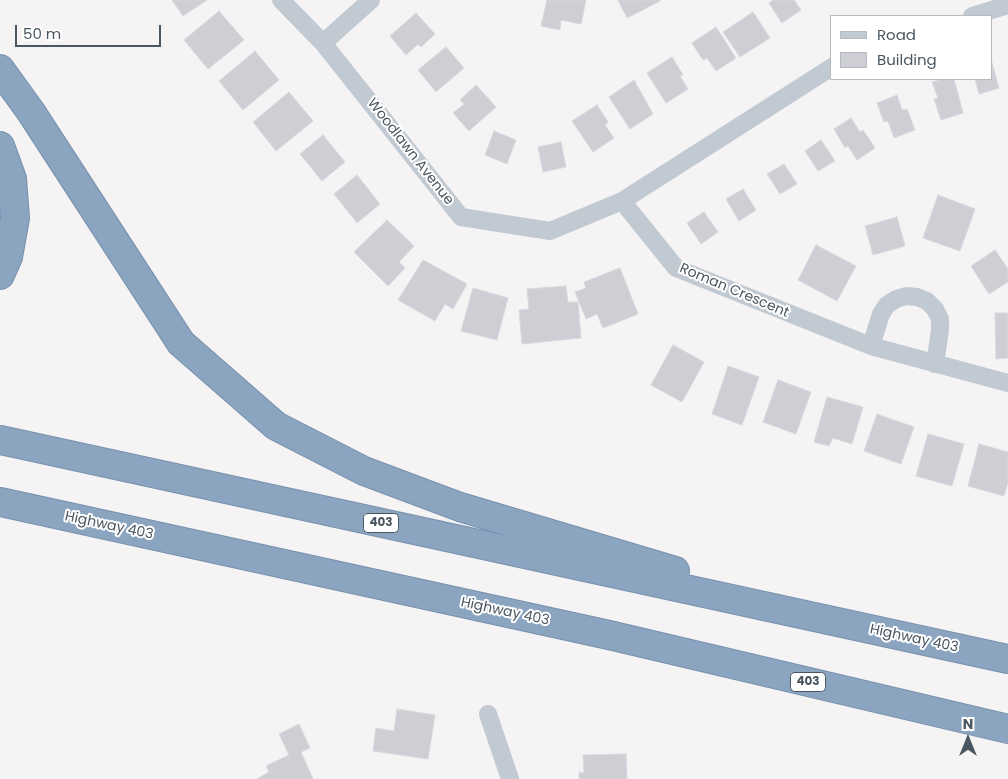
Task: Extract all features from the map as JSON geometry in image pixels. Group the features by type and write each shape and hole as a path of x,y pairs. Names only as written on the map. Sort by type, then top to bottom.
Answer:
{"highway":[{"path":"0,68 31,112 180,343 276,426 364,471 460,507 702,579 762,607"},
{"path":"0,146 12,179 15,218 8,257 0,275"},
{"name":"Highway 403","path":"0,440 1008,660"},
{"name":"Highway 403","path":"0,502 609,635 1008,729"}],"street":[{"name":"Woodlawn Avenue","path":"281,0 323,43 461,217 550,231 622,201 830,69"},
{"path":"323,43 371,0"},
{"path":"975,15 1008,5"},
{"name":"Roman Crescent","path":"622,201 676,268 871,346 1008,383"},
{"path":"871,346 881,314 887,305 896,298 906,296 917,297 935,309 940,319 935,364"},
{"path":"488,714 510,779"}],"building":[{"path":"172,0 207,0 183,16"},
{"path":"547,0 586,0 581,24 561,20 560,30 541,26"},
{"path":"618,0 660,0 660,1 627,18"},
{"path":"773,0 794,0 801,10 782,23 769,3"},
{"path":"219,11 244,40 208,69 184,40"},
{"path":"753,12 770,38 740,57 723,32"},
{"path":"416,13 435,34 421,47 418,44 406,55 390,36"},
{"path":"716,27 736,58 716,71 707,58 703,60 692,43"},
{"path":"446,47 464,68 436,92 418,70"},
{"path":"255,51 279,80 243,110 219,81"},
{"path":"672,57 683,75 680,76 688,89 666,103 647,73"},
{"path":"993,67 999,88 979,94 975,80 993,80"},
{"path":"634,80 653,114 630,129 609,97"},
{"path":"954,80 963,113 941,120 934,99 938,98 932,82"},
{"path":"476,85 496,107 469,131 453,113 464,104 460,100"},
{"path":"289,92 313,121 276,151 253,122"},
{"path":"897,95 902,110 907,109 915,130 894,138 888,121 884,122 877,103"},
{"path":"597,105 608,122 605,125 614,138 593,152 572,121"},
{"path":"851,118 860,132 863,130 875,148 857,160 848,146 845,148 834,129"},
{"path":"494,131 516,140 507,164 485,155"},
{"path":"323,135 345,162 322,181 300,154"},
{"path":"821,140 835,161 818,171 805,151"},
{"path":"561,142 566,167 543,172 538,147"},
{"path":"784,164 797,184 780,194 767,174"},
{"path":"357,175 380,204 357,223 334,194"},
{"path":"743,189 756,210 739,221 726,199"},
{"path":"938,195 975,209 960,251 923,238"},
{"path":"704,212 718,232 701,244 687,223"},
{"path":"897,217 905,246 873,255 865,226"},
{"path":"387,220 414,246 399,262 405,268 388,286 354,252"},
{"path":"816,245 856,266 837,301 798,280"},
{"path":"995,250 1008,269 1008,282 989,294 971,266"},
{"path":"423,260 467,284 453,309 445,304 435,321 398,300"},
{"path":"620,268 638,314 603,328 597,314 586,319 575,292 586,288 584,282"},
{"path":"566,286 568,302 578,302 581,338 522,344 519,310 529,309 527,289"},
{"path":"473,288 508,298 497,340 461,331"},
{"path":"995,313 1008,313 1008,358 996,359"},
{"path":"673,345 704,362 682,402 651,385"},
{"path":"728,366 759,377 742,425 712,414"},
{"path":"778,380 811,392 796,434 763,422"},
{"path":"827,397 863,407 852,444 833,438 829,446 814,442"},
{"path":"877,414 914,427 901,464 864,451"},
{"path":"928,434 964,444 952,486 916,476"},
{"path":"979,444 1008,452 1008,482 1004,496 968,486"},
{"path":"397,709 435,715 428,759 373,751 376,728 394,731"},
{"path":"299,724 310,748 301,752 313,779 257,779 269,772 266,766 289,755 279,734"},
{"path":"626,754 627,779 579,779 579,772 584,773 583,755"}]}
